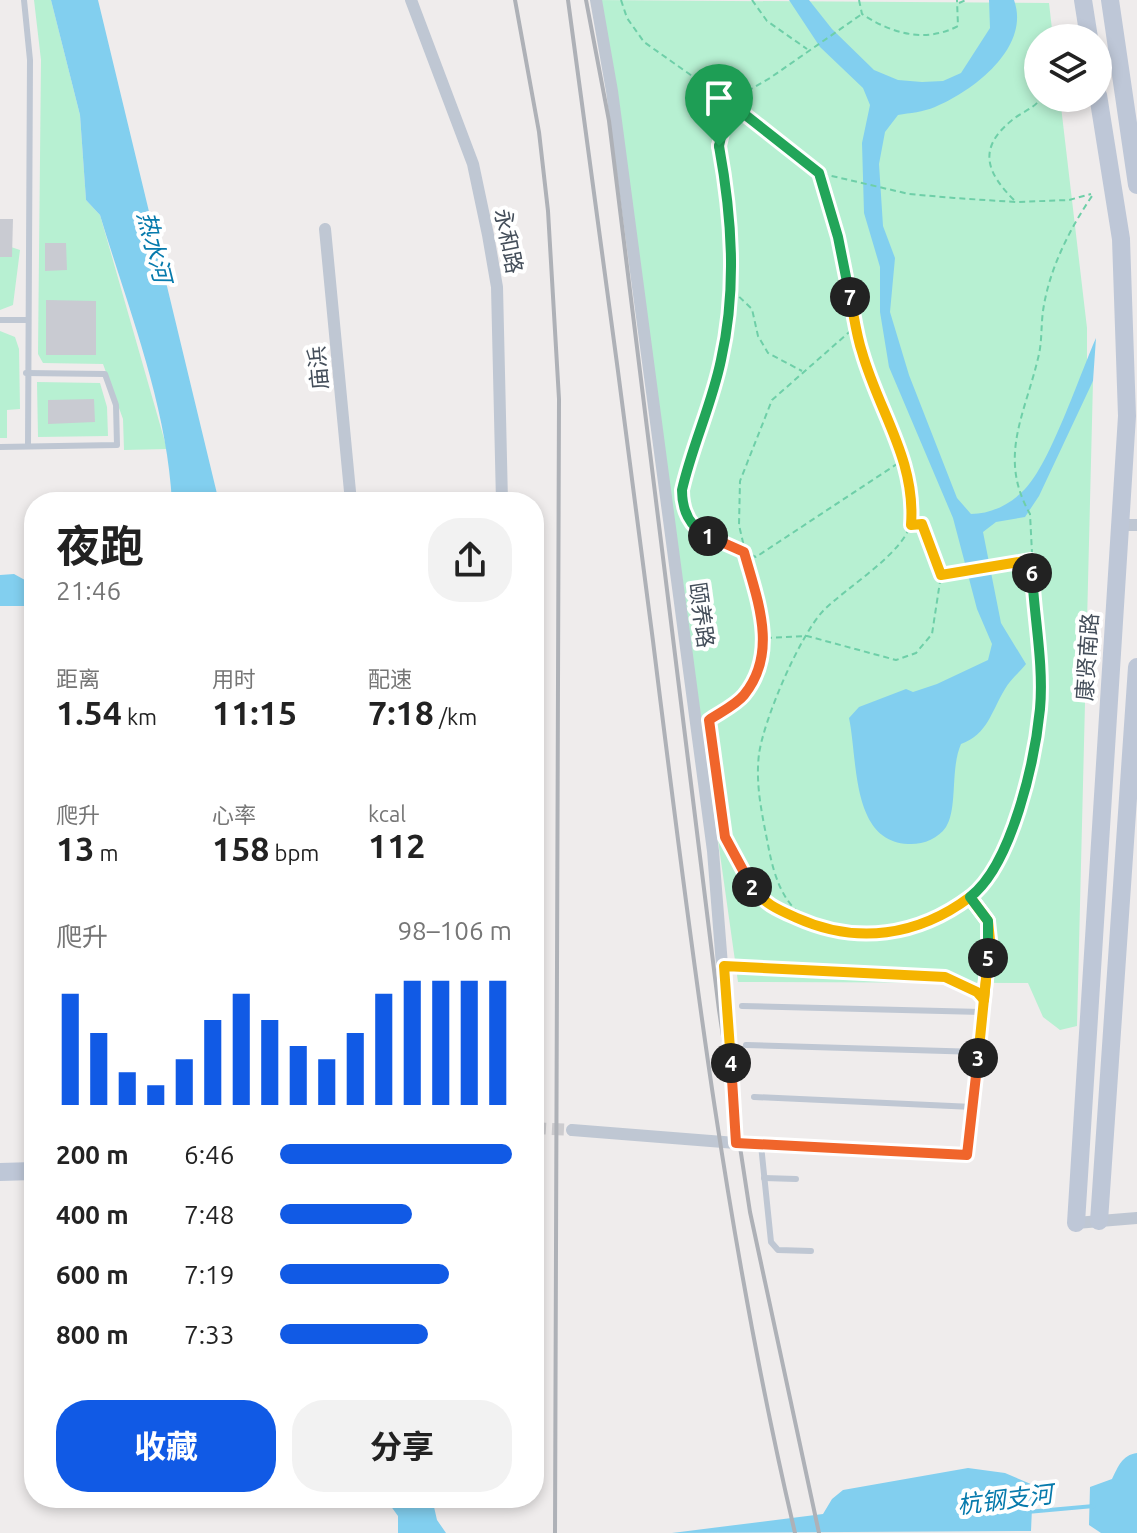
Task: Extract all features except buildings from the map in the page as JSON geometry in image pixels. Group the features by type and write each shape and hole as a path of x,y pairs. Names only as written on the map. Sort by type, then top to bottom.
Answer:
{"street":[{"name":"永和路","path":"411,0 473,164 488,235 497,287 502,492"},
{"name":"颐养路","path":"596,0 612,91 711,835 736,1143"},
{"path":"1083,0 1087,24"},
{"path":"1110,0 1137,185"},
{"name":"康贤南路","path":"1076,1223 1103,804 1128,525 1131,452 1124,275 1118,214 1101,112"},
{"name":"庙浜","path":"325,229 350,492"},
{"path":"1099,1221 1133,803 1137,667"},
{"path":"1103,804 1133,803"},
{"path":"572,1130 761,1145 967,1155"},
{"path":"0,1172 24,1171"},
{"path":"1076,1223 1137,1218"}],"lane":[{"path":"24,0 30,60 26,320 28,446"},
{"path":"0,320 26,320"},
{"path":"0,447 117,445 116,405 105,374 26,373"},
{"path":"967,1155 990,940 988,921 970,897"},
{"path":"724,966 945,977 977,992 984,1000"},
{"path":"742,1006 982,1012"},
{"path":"746,1045 979,1052"},
{"path":"754,1097 973,1107"},
{"path":"761,1145 771,1242 778,1250 811,1251"},
{"path":"764,1178 796,1179"}],"path":[{"path":"621,0 627,18 644,42 729,102 819,173 909,194 1016,202 1069,200 1094,193 1065,239 1044,308 1040,352 1014,440 1018,492 1030,514 1040,708 1015,827 981,889 954,909 913,929 870,937 810,924 766,903 754,890 725,837 723,822"},
{"path":"752,0 767,21 808,50"},
{"path":"859,0 862,14"},
{"path":"862,14 900,32 938,36 958,26 958,2 966,0"},
{"path":"862,14 770,78 729,102 719,146 731,210 731,289 721,361 688,465 682,509 700,532 756,557 905,459"},
{"path":"1016,202 993,177 988,155 997,135 1024,112"},
{"path":"810,924 794,910 773,868 758,797 763,740 789,669 821,613 896,547 911,525 913,498 905,459 862,353 838,237 819,173"},
{"path":"731,289 752,309 758,336 768,353 803,372"},
{"path":"709,720 744,696 758,668 765,638 739,525 740,481 772,400 856,326"},
{"path":"765,638 807,636 896,660 916,653 932,634 941,575 922,524 911,525"},
{"path":"941,575 1031,560"}],"green space":[{"path":"34,0 51,0 80,115 86,200 100,215 167,449 124,450 123,419 103,364 43,363 38,354 41,60"},
{"path":"593,0 1049,3 1051,24 1024,24 1024,112 1062,112 1087,328 1087,391 1093,381 1077,1026 1060,1030 1043,1017 1028,983 738,982 649,350"},
{"path":"0,231 5,245 20,250 13,305 0,310"},
{"path":"0,331 15,337 19,349 20,409 7,410 7,438 0,438"},
{"path":"37,382 100,383 107,407 108,436 38,437"}],"water":[{"name":"热水河","path":"51,0 98,0 217,492 171,492 163,429 145,357 100,215 86,200 80,115"},
{"path":"789,0 809,0 832,29 874,70 898,80 922,82 943,81 961,73 990,28 989,0 1014,0 1017,17 1014,34 996,65 982,79 950,100 926,110 898,115 885,132 879,164 883,226 895,258 890,312 909,375 957,498 971,514 1007,504 1035,477 1054,440 1096,338 1093,381 1039,496 1025,517 996,522 983,532 1001,623 1026,664 1007,686 983,728 961,744 952,810 946,827 934,838 919,843 908,844 889,839 876,829 867,814 860,796 849,718 859,707 906,689 913,692 937,684 988,660 992,644 977,609 953,518 889,367 880,312 880,267 864,213 862,143 870,105 863,88 820,47"},
{"path":"14,574 24,580 24,606 0,606 0,575"},
{"path":"1137,1453 1137,1533 1101,1533 1089,1525 1090,1487 1112,1479 1124,1459"},
{"path":"968,1468 1005,1473 1033,1485 1031,1531 672,1533 823,1514 832,1499 843,1490"},
{"path":"392,1508 434,1508 437,1520 446,1533 398,1533 398,1516"}],"waterway":[{"name":"杭钢支河","path":"1027,1512 1094,1506"}],"tunnel":[{"path":"544,1129 572,1130"}],"railway":[{"path":"515,0 539,132 548,211 559,399 555,1533"},
{"path":"568,0 712,1089 749,1312 795,1533"},
{"path":"586,0 609,121 719,1010 750,1212 819,1533"}],"route":[{"path":"719,146 729,102 819,173 838,237 862,353 905,459 913,498 911,525 922,524 941,575 1031,560 1040,708 1015,827 981,889 970,897 988,921 990,940 984,1000 977,992 945,977 724,966 736,1143 967,1155 979,1052 990,940 988,921 970,897 954,909 913,929 870,937 845,933 810,924 766,903 754,890 725,837 709,720 744,696 758,668 765,638 744,552 700,532 682,509 682,490 688,465 721,361 728,320 732,280 731,210 719,146"}]}
